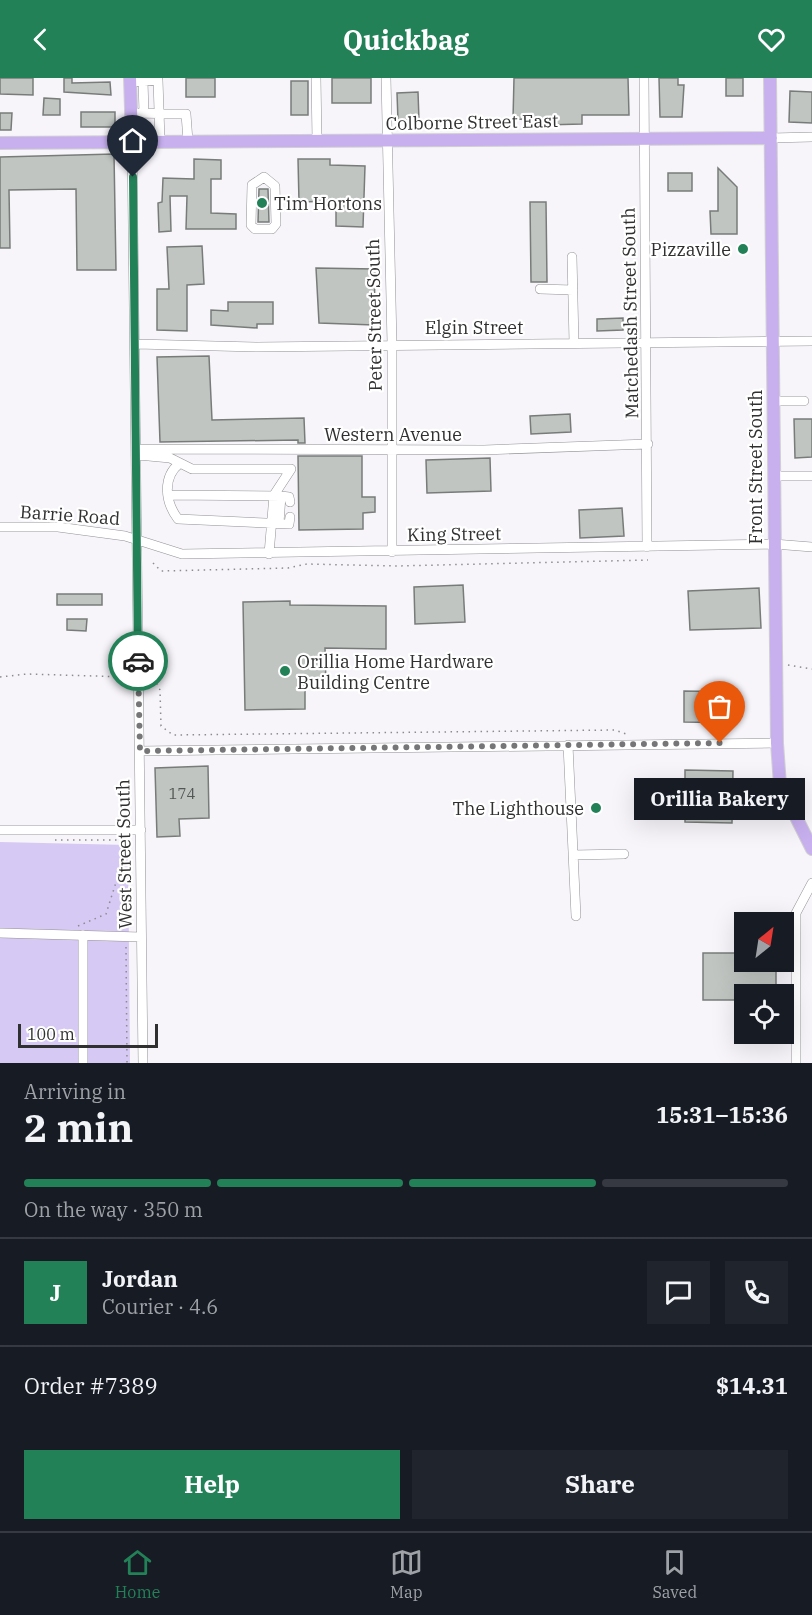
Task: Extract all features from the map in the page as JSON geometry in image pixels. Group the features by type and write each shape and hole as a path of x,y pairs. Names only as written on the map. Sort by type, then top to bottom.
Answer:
{"main road":[{"name":"Front Street South","path":"770,78 777,743 780,785 812,849"},
{"path":"132,141 138,112 135,80"},
{"name":"Colborne Street East","path":"0,143 771,138"}],"street":[{"path":"316,78 317,140"},
{"name":"Peter Street South","path":"386,78 392,344 392,552"},
{"name":"Matchedash Street South","path":"644,78 647,547"},
{"path":"135,80 158,80 160,141"},
{"path":"138,112 186,114 188,141"},
{"name":"Colborne Street East","path":"771,138 812,137"},
{"name":"West Street South","path":"132,141 138,452 138,678 143,1063"},
{"path":"264,177 275,186 276,224 272,229 257,229 251,225 252,185 264,177"},
{"path":"572,257 574,343"},
{"path":"540,289 573,290"},
{"name":"Elgin Street","path":"136,344 256,347 812,341"},
{"path":"773,401 804,401"},
{"name":"Western Avenue","path":"138,452 484,450 648,444"},
{"path":"180,450 180,464"},
{"path":"269,554 277,496 291,469 292,451"},
{"path":"138,452 163,456 192,469 291,469"},
{"path":"180,464 171,470 168,495 178,519 290,524 290,517"},
{"path":"774,476 812,476"},
{"path":"168,495 277,496 289,497 290,502"},
{"name":"Barrie Road","path":"0,527 58,527 137,538"},
{"name":"King Street","path":"137,538 169,552 182,554 774,544 812,547"},
{"path":"140,751 777,743"},
{"path":"568,746 576,916"},
{"path":"0,830 141,830"},
{"path":"573,855 624,854"},
{"path":"796,1063 796,913 812,883"},
{"path":"0,933 141,937"},
{"path":"83,935 83,1063"}],"path":[{"path":"153,563 161,571 288,568 307,564 397,566 648,560"},
{"path":"775,663 812,669"},
{"path":"0,677 27,674 154,678 160,690 161,726 172,735 615,730 629,735 639,744"},
{"path":"45,840 141,841"},
{"path":"125,840 127,1063"},
{"path":"75,927 106,914 118,876 125,869"}],"shaded area":[{"path":"0,842 128,845 130,1063 0,1063"}],"building":[{"path":"0,78 33,78 33,95 0,94"},
{"path":"64,78 72,78 72,83 110,82 111,95 64,92"},
{"path":"186,78 215,78 215,97 186,97"},
{"path":"332,78 371,78 371,103 332,103"},
{"path":"514,78 628,78 629,115 582,115 582,124 544,125 544,120 513,119"},
{"path":"659,78 678,78 678,85 684,85 682,117 660,117"},
{"path":"726,78 743,78 743,96 726,96"},
{"path":"291,81 308,81 308,115 291,115"},
{"path":"790,91 812,92 812,123 789,122"},
{"path":"418,92 419,120 398,121 397,93"},
{"path":"44,98 60,99 60,115 43,115"},
{"path":"81,112 115,112 115,127 81,127"},
{"path":"0,113 12,113 11,130 0,130"},
{"path":"114,154 116,270 77,270 76,189 9,190 10,248 0,248 0,157"},
{"path":"194,159 221,160 221,179 211,179 211,213 236,214 236,229 186,229 187,196 170,196 171,231 159,232 158,203 162,202 163,178 194,179"},
{"path":"298,159 330,159 330,165 365,166 363,227 336,226 336,201 299,202"},
{"path":"718,168 737,187 737,234 711,234 710,211 718,211"},
{"path":"668,173 692,173 692,191 668,191"},
{"path":"259,189 268,189 269,222 258,222"},
{"path":"530,202 546,202 547,282 531,282"},
{"path":"202,246 204,284 187,285 187,331 157,330 157,289 169,289 167,247"},
{"path":"316,268 375,269 374,325 319,323"},
{"path":"228,302 273,302 273,324 257,324 257,328 211,325 211,310 228,311"},
{"path":"623,318 623,330 597,331 597,319"},
{"path":"209,356 212,420 304,418 305,443 298,443 298,440 160,442 157,357"},
{"path":"570,414 571,432 531,434 530,416"},
{"path":"794,419 812,419 812,457 795,458"},
{"path":"298,456 362,456 362,497 375,497 375,512 363,513 363,529 299,530"},
{"path":"490,458 491,491 427,493 426,460"},
{"path":"622,508 624,536 580,538 579,510"},
{"path":"463,585 465,622 415,624 414,587"},
{"path":"759,588 761,628 690,630 688,591"},
{"path":"57,594 102,594 102,605 57,605"},
{"path":"290,601 290,605 386,606 386,649 325,648 326,686 305,686 305,709 245,710 243,602"},
{"path":"67,619 87,619 86,631 67,630"},
{"path":"684,691 738,692 737,723 684,722"},
{"path":"208,766 209,818 179,819 180,836 157,837 155,768"},
{"path":"685,770 733,771 732,823 685,822"},
{"path":"703,953 734,953 734,972 776,972 776,984 734,984 734,1000 703,1000"}],"way so far":[{"path":"138,661 140,751 720,743"}],"place":[{"name":"Tim Hortons","path":"262,203"},
{"name":"Pizzaville","path":"743,249"},
{"name":"Orillia Home Hardware Building Centre","path":"285,671"},
{"name":"Orillia Bakery","path":"720,743"},
{"name":"The Lighthouse","path":"596,808"}],"route":[{"path":"133,177 138,449 136,521 138,661"}]}
